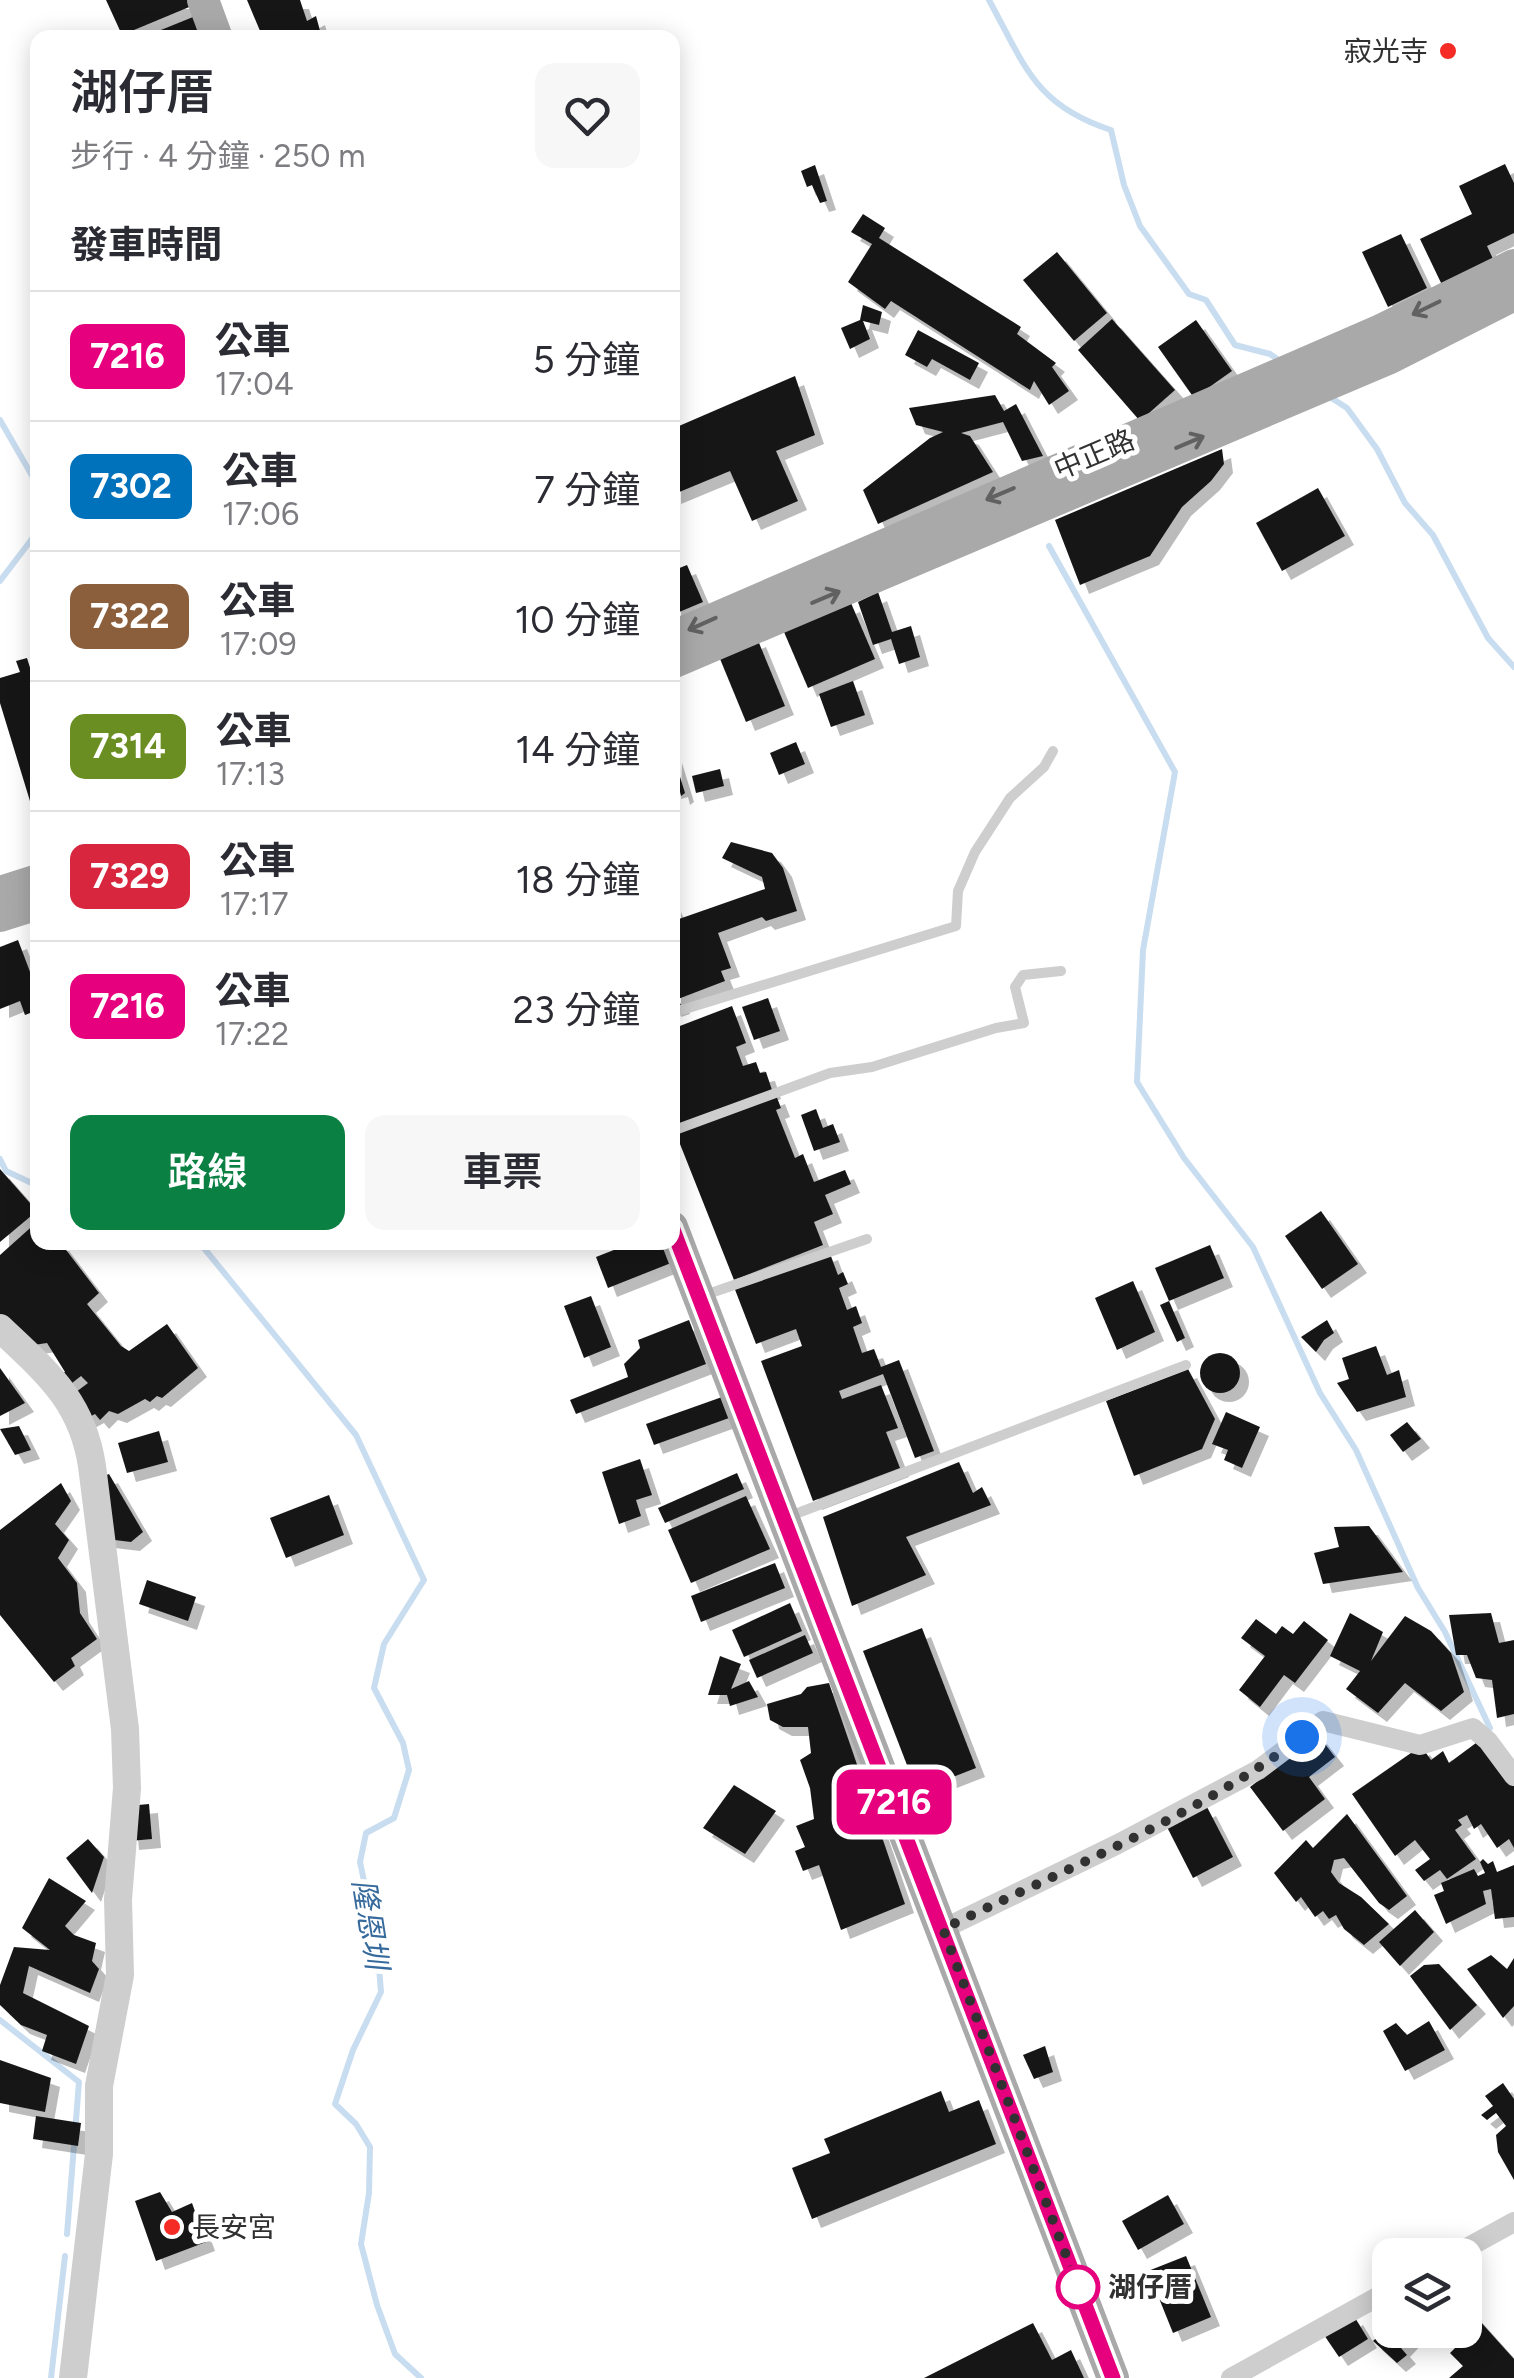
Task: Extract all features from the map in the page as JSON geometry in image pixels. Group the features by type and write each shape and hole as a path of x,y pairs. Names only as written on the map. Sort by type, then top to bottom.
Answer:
{"main road":[{"path":"203,0 214,30"},
{"path":"225,0 237,30"},
{"name":"中正路","path":"680,634 1381,330 1514,265"},
{"name":"中正路","path":"680,660 1390,358 1514,295"},
{"path":"0,892 30,883"},
{"path":"0,916 30,907"},
{"path":"680,1248 1113,2378"}],"street":[{"path":"0,1328 56,1381 84,1432 92,1466 125,1729 126,1825 118,1898 120,1975 100,2086 98,2154 72,2378"},
{"path":"943,1929 1258,1770 1323,1720 1420,1745 1472,1728 1488,1741 1514,1776"},
{"path":"1482,2240 1514,2222"},
{"path":"1230,2378 1372,2300"}],"lane":[{"path":"680,1011 956,926 958,892 975,852 1010,798 1044,767 1054,751"},
{"path":"680,1128 830,1072 872,1067 1024,1023 1014,987 1022,975 1061,971"},
{"path":"699,1297 866,1239"},
{"path":"784,1518 1186,1365"}],"building":[{"path":"106,0 191,0 194,5 134,30 120,30"},
{"path":"247,0 300,0 307,21 316,16 320,30 260,30"},
{"path":"198,15 204,30 161,30"},
{"path":"1505,164 1514,183 1514,233 1487,246 1494,261 1442,285 1420,239 1472,214 1459,186"},
{"path":"815,165 827,201 820,203 812,185 807,187 801,171"},
{"path":"863,214 885,228 879,238 1021,327 1017,334 1056,363 1052,367 1069,391 1049,405 1034,381 1030,390 891,301 885,309 848,282 872,244 851,232"},
{"path":"1401,234 1427,288 1388,307 1362,252"},
{"path":"1057,252 1107,313 1074,341 1023,280"},
{"path":"863,305 882,312 879,325 863,321 870,339 850,349 841,328 860,320"},
{"path":"1112,319 1175,390 1140,421 1078,350"},
{"path":"1196,320 1232,371 1194,398 1158,347"},
{"path":"918,330 979,363 970,380 932,359 927,367 905,355"},
{"path":"795,376 815,435 776,451 798,501 752,521 730,471 680,492 680,426"},
{"path":"995,395 1004,411 1016,404 1043,456 1022,461 1003,422 961,433 970,436 993,472 878,524 863,490 943,432 916,425 909,408"},
{"path":"1222,449 1224,464 1182,507 1150,556 1080,585 1055,520"},
{"path":"1318,488 1345,536 1282,571 1256,523"},
{"path":"687,565 703,602 680,612 680,568"},
{"path":"878,592 892,632 911,626 920,657 899,664 891,639 873,645 858,602"},
{"path":"851,603 875,659 808,688 784,632"},
{"path":"757,638 785,706 746,722 718,654"},
{"path":"27,658 30,668 30,801 0,703 0,678 20,672 16,661"},
{"path":"853,681 865,715 831,727 819,694"},
{"path":"796,742 805,764 779,775 770,753"},
{"path":"720,769 724,786 696,793 692,776"},
{"path":"731,842 772,853 783,868 797,911 766,921 762,917 718,933 731,968 721,971 725,981 680,998 680,919 765,889 762,877 722,858"},
{"path":"18,940 30,972 30,1013 25,1015 20,1001 0,1009 0,947"},
{"path":"768,998 780,1031 754,1040 742,1007"},
{"path":"732,1006 746,1043 736,1047 743,1066 756,1062 760,1073 766,1072 772,1090 680,1125 680,1026"},
{"path":"776,1095 781,1108 776,1110 795,1158 803,1154 814,1182 845,1170 851,1184 825,1195 833,1214 814,1222 823,1245 734,1280 680,1144 680,1132"},
{"path":"816,1109 823,1128 833,1124 840,1142 814,1151 801,1115"},
{"path":"0,1169 30,1203 30,1217 0,1242"},
{"path":"1321,1211 1358,1264 1322,1289 1285,1236"},
{"path":"30,1228 30,1250 66,1250 99,1293 87,1304 121,1346 129,1351 167,1324 198,1368 162,1398 157,1396 150,1402 145,1399 118,1414 109,1411 100,1420 95,1414 82,1421 68,1398 88,1383 81,1376 67,1387 59,1376 65,1372 47,1343 27,1346 0,1315 0,1255"},
{"path":"1210,1245 1224,1278 1169,1301 1155,1268"},
{"path":"614,1250 666,1250 671,1263 608,1288 596,1257"},
{"path":"829,1251 838,1275 843,1272 848,1284 839,1288 847,1310 856,1306 862,1323 853,1327 862,1353 874,1349 881,1367 899,1360 934,1451 915,1458 883,1374 839,1391 842,1399 881,1385 898,1428 886,1432 900,1468 813,1501 761,1361 802,1346 796,1329 756,1344 734,1287"},
{"path":"1133,1281 1155,1332 1117,1350 1095,1298"},
{"path":"591,1296 611,1347 584,1358 564,1306"},
{"path":"1169,1301 1185,1338 1177,1342 1160,1305"},
{"path":"689,1320 706,1364 576,1414 570,1400 628,1377 624,1364 640,1348 638,1340"},
{"path":"1327,1320 1334,1333 1316,1352 1301,1337"},
{"path":"1376,1346 1387,1375 1399,1370 1406,1397 1357,1412 1337,1383 1349,1379 1342,1358"},
{"path":"1220,1353 1234,1359 1240,1373 1234,1387 1220,1393 1206,1387 1200,1373 1206,1359"},
{"path":"0,1368 25,1403 0,1416"},
{"path":"1188,1369 1215,1419 1202,1449 1134,1476 1106,1401"},
{"path":"722,1397 729,1418 654,1445 646,1424"},
{"path":"1226,1412 1260,1427 1242,1468 1224,1460 1228,1450 1212,1444"},
{"path":"1407,1422 1421,1439 1403,1452 1390,1435"},
{"path":"19,1426 31,1450 15,1455 0,1429"},
{"path":"159,1431 168,1462 127,1473 118,1443"},
{"path":"640,1459 652,1495 636,1500 641,1516 619,1524 602,1472"},
{"path":"959,1462 973,1493 982,1487 991,1505 906,1537 926,1575 852,1606 823,1517"},
{"path":"737,1473 744,1489 665,1523 658,1508"},
{"path":"109,1474 143,1532 131,1542 106,1539 91,1481"},
{"path":"61,1483 71,1501 55,1524 69,1540 58,1558 77,1583 80,1613 97,1639 71,1658 75,1666 54,1682 0,1615 0,1530"},
{"path":"329,1495 344,1535 286,1558 270,1518"},
{"path":"746,1496 770,1549 691,1583 668,1530"},
{"path":"1369,1526 1403,1572 1323,1584 1314,1553 1339,1547 1334,1527"},
{"path":"775,1563 785,1588 701,1622 691,1596"},
{"path":"147,1580 196,1597 188,1621 139,1604"},
{"path":"790,1603 802,1631 744,1657 732,1630"},
{"path":"1350,1613 1383,1632 1371,1661 1405,1616 1431,1631 1451,1653 1464,1692 1441,1711 1405,1683 1378,1713 1346,1689 1360,1671 1330,1656"},
{"path":"1491,1613 1499,1643 1514,1640 1514,1714 1497,1718 1492,1680 1476,1678 1467,1655 1456,1655 1449,1615"},
{"path":"1256,1619 1276,1634 1282,1626 1293,1634 1304,1621 1328,1640 1295,1683 1284,1675 1260,1707 1239,1690 1265,1656 1241,1638"},
{"path":"922,1628 976,1768 917,1791 863,1651"},
{"path":"805,1635 813,1653 757,1678 749,1660"},
{"path":"720,1656 741,1664 731,1689 749,1681 758,1697 730,1706 727,1695 708,1695"},
{"path":"829,1683 905,1904 841,1930 819,1865 803,1871 795,1851 805,1847 796,1826 814,1819 810,1788 800,1760 811,1753 808,1727 783,1727 770,1720 767,1704 801,1694 807,1687"},
{"path":"1318,1735 1335,1757 1309,1777 1325,1799 1283,1831 1250,1787"},
{"path":"1480,1740 1514,1785 1514,1848 1509,1839 1497,1848 1481,1824 1474,1829 1467,1815 1458,1820 1462,1825 1455,1830 1476,1859 1447,1879 1440,1870 1424,1881 1415,1870 1430,1859 1415,1840 1395,1856 1352,1794 1421,1746 1431,1760 1443,1751 1449,1763"},
{"path":"734,1785 776,1811 745,1854 703,1828"},
{"path":"149,1804 152,1839 130,1841 127,1806"},
{"path":"1207,1807 1233,1857 1193,1878 1167,1827"},
{"path":"1347,1814 1407,1896 1389,1910 1344,1858 1334,1860 1331,1872 1339,1883 1361,1897 1389,1924 1364,1945 1344,1929 1336,1915 1329,1919 1323,1911 1315,1917 1301,1897 1296,1902 1274,1873 1306,1840 1313,1848"},
{"path":"88,1839 104,1857 92,1893 66,1858"},
{"path":"1483,1859 1488,1864 1493,1861 1497,1872 1514,1865 1514,1917 1495,1919 1491,1889 1483,1891 1486,1904 1446,1924 1434,1895 1444,1891 1441,1883 1474,1869 1478,1876 1485,1873 1480,1862"},
{"path":"49,1878 86,1901 65,1926 74,1935 96,1943 92,1961 99,1969 90,1993 29,1966 23,1993 89,2026 76,2064 42,2051 47,2035 21,2025 0,2005 0,1985 14,1947 50,1950 22,1928"},
{"path":"1415,1910 1434,1932 1400,1966 1379,1942"},
{"path":"1491,1955 1507,1969 1514,1958 1514,2006 1503,2018 1467,1969"},
{"path":"1439,1964 1477,2005 1450,2030 1410,1976 1424,1965"},
{"path":"1429,2021 1445,2050 1405,2071 1383,2031 1396,2023 1407,2035"},
{"path":"1045,2046 1053,2072 1034,2079 1023,2055"},
{"path":"0,2060 51,2078 45,2112 0,2103"},
{"path":"1503,2083 1514,2099 1514,2180 1498,2152 1496,2135 1506,2126 1496,2113 1487,2120 1481,2115 1493,2106 1485,2096"},
{"path":"941,2091 949,2112 979,2100 996,2144 812,2219 792,2168 830,2153 824,2139"},
{"path":"36,2116 81,2123 78,2146 33,2139"},
{"name":"長安宮","path":"160,2192 172,2212 192,2203 206,2242 156,2261 135,2201"},
{"path":"1168,2195 1184,2224 1138,2250 1122,2221"},
{"path":"1186,2256 1211,2317 1173,2333 1148,2271"},
{"path":"1354,2316 1368,2339 1339,2357 1324,2335"},
{"path":"1033,2323 1052,2360 1071,2350 1084,2378 924,2378"},
{"path":"1482,2323 1514,2359 1514,2378 1449,2378 1463,2366 1450,2353 1455,2348 1482,2348"},
{"path":"1381,2348 1401,2348 1407,2355 1397,2363"}],"waterway":[{"path":"989,0 1023,64 1048,95 1085,120 1111,130 1124,185 1140,226 1189,294 1206,300 1235,345 1270,354 1280,361"},
{"path":"1330,397 1347,408 1377,449 1405,503 1433,535 1488,638 1514,667"},
{"name":"隆恩圳","path":"0,420 30,472"},
{"name":"隆恩圳","path":"0,581 30,542"},
{"path":"1049,546 1175,772 1143,950 1137,1082 1184,1158 1253,1247 1320,1393 1356,1450 1418,1588 1445,1632 1490,1728"},
{"name":"隆恩圳","path":"0,1159 6,1171 30,1182"},
{"name":"隆恩圳","path":"206,1250 356,1435 424,1580 384,1644 374,1688 403,1743 409,1770 394,1818 366,1833 360,1862 377,1943 381,1992 353,2050 335,2104 356,2124 370,2147 369,2193 361,2244 395,2354 421,2378"},
{"path":"0,2020 79,2082 67,2234"},
{"path":"51,2378 65,2256"}],"bus line":[{"name":"7216","path":"680,1248 1113,2378"}],"place":[{"name":"寂光寺","path":"1448,51"},
{"name":"長安宮","path":"172,2227"},
{"name":"湖仔厝","path":"1078,2287"}],"route":[{"path":"1078,2287 943,1929 1258,1770 1302,1737"}]}
